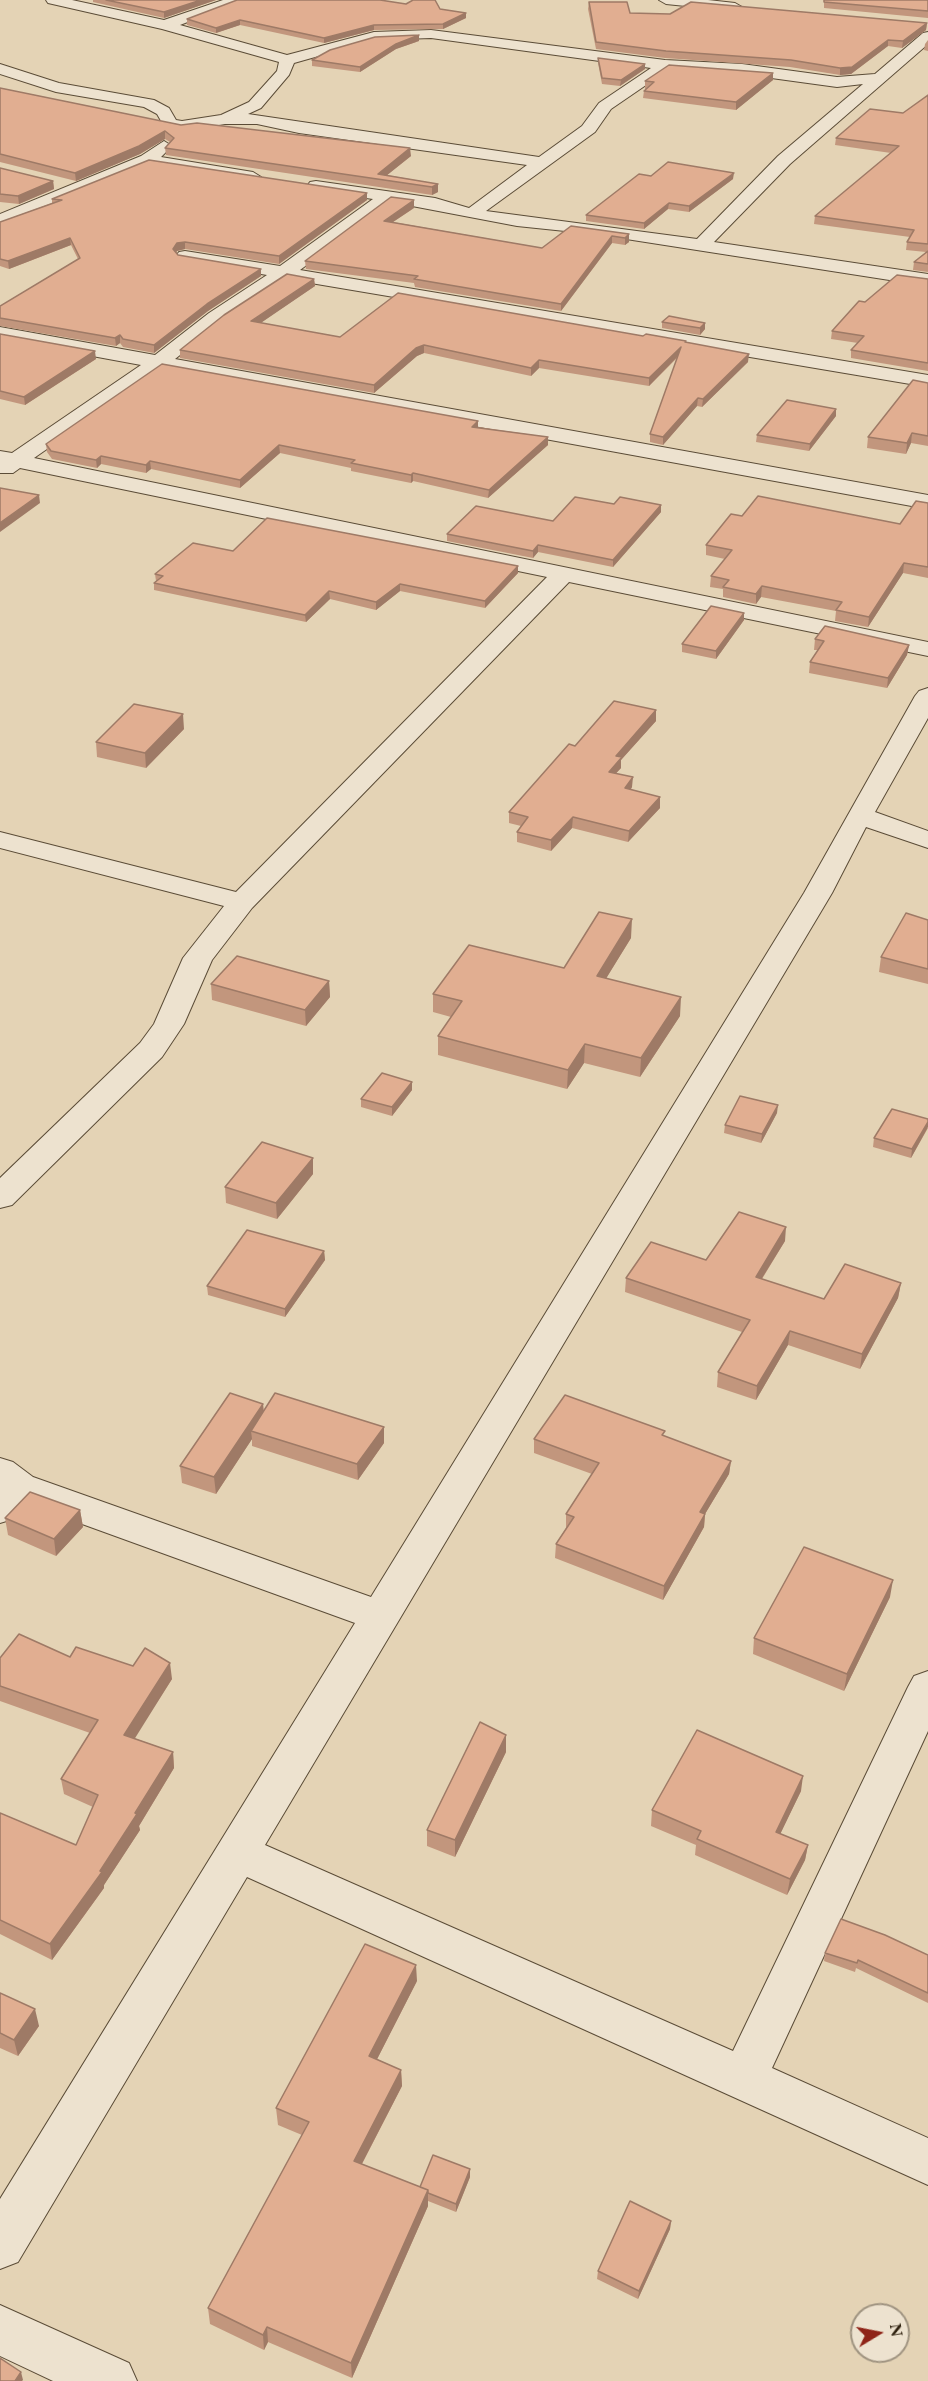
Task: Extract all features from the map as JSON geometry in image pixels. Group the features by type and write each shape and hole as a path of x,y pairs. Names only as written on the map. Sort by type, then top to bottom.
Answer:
{"street":[{"path":"53,0 165,25 287,60 374,36 431,34 665,64 742,69 837,82 880,78"},
{"path":"165,25 237,0"},
{"path":"666,0 745,5"},
{"path":"700,245 784,159 928,36"},
{"path":"225,119 255,105 284,72 287,60"},
{"path":"472,214 589,129 594,118 605,106 665,64"},
{"path":"0,69 56,87 148,103 163,111 170,123 182,126 225,119 257,119 311,130 542,162"},
{"path":"0,220 147,160 156,154 182,126"},
{"path":"147,160 267,179"},
{"path":"46,180 76,188"},
{"path":"299,183 435,203 472,214 700,245 921,279 928,262"},
{"path":"5,463 160,361 216,317 282,274 388,196"},
{"path":"185,255 282,274 928,381"},
{"path":"0,333 928,502"},
{"path":"5,463 564,573 928,649"},
{"path":"0,1197 151,1050 169,1024 198,958 242,902 564,573"},
{"path":"0,2245 818,893 928,696"},
{"path":"860,816 928,840"},
{"path":"0,840 242,902"},
{"path":"7,1489 380,1616"},
{"path":"744,2078 928,1687"},
{"path":"238,1853 928,2162"},
{"path":"0,2330 111,2381"}],"building":[{"path":"106,0 201,0 164,12"},
{"path":"237,0 380,0 406,4 413,0 435,0 440,9 466,13 443,24 374,25 324,38 240,20 216,28 187,19"},
{"path":"824,0 928,0 928,11 824,2"},
{"path":"589,2 627,2 630,13 670,14 691,2 927,23 903,41 888,40 852,67 840,68 791,60 666,51 596,42"},
{"path":"419,35 396,44 360,67 312,60 330,50 375,37"},
{"path":"598,58 645,64 621,80 602,78"},
{"path":"669,65 773,73 736,102 644,91 654,82 645,81"},
{"path":"0,88 181,125 197,123 410,148 378,174 438,184 432,187 165,148 174,138 165,131 139,146 75,173 0,154"},
{"path":"928,95 928,244 907,242 914,230 815,216 899,146 836,138 870,109 903,113"},
{"path":"149,160 367,193 279,256 185,242 177,243 173,249 178,255 261,269 207,304 154,345 123,339 120,335 115,338 0,318 0,306 80,258 70,238 8,261 0,259 0,222 62,200 52,199"},
{"path":"668,162 734,173 689,206 669,203 644,223 586,215 639,174 651,176"},
{"path":"0,168 53,181 18,196 0,194"},
{"path":"391,197 414,200 384,221 542,248 571,226 629,234 625,238 612,236 561,304 414,279 418,276 305,261"},
{"path":"928,251 928,264 914,262"},
{"path":"287,274 314,279 251,321 340,337 398,293 643,336 646,334 749,354 703,399 698,398 663,437 650,434 681,347 649,378 539,360 531,368 424,345 416,348 374,385 180,350 224,315"},
{"path":"897,275 928,279 928,363 851,350 864,336 832,331 859,301 865,302"},
{"path":"669,316 705,323 700,328 662,322"},
{"path":"0,334 95,351 24,397 0,391"},
{"path":"162,364 478,421 472,427 548,437 489,490 413,473 411,475 351,463 355,460 279,445 240,480 150,461 146,465 101,456 96,460 51,451 46,444"},
{"path":"913,380 928,383 928,436 912,433 907,443 868,437"},
{"path":"787,400 836,409 810,444 757,435"},
{"path":"0,488 39,495 0,523"},
{"path":"758,496 900,524 916,501 928,503 928,567 904,563 869,617 836,610 842,602 762,586 756,594 723,587 729,580 711,576 732,550 706,545 731,514 742,516"},
{"path":"575,497 614,504 620,497 661,505 613,560 538,545 533,551 447,534 476,506 553,521"},
{"path":"267,518 518,566 485,601 400,584 376,602 329,591 305,615 154,583 163,576 155,574 193,543 233,551"},
{"path":"711,606 744,613 716,651 682,644"},
{"path":"825,626 909,645 888,678 810,662 824,641 815,639"},
{"path":"614,701 656,710 616,756 622,757 609,772 633,777 625,788 660,797 629,831 573,817 551,840 517,832 528,817 509,812 569,744 575,746"},
{"path":"134,704 183,714 145,753 96,742"},
{"path":"599,912 632,919 597,976 681,997 641,1058 585,1044 568,1070 438,1036 462,1001 433,994 469,945 564,968"},
{"path":"906,913 928,920 928,969 881,957"},
{"path":"237,956 329,981 305,1010 211,984"},
{"path":"382,1073 412,1082 392,1107 361,1099"},
{"path":"740,1096 778,1105 762,1134 725,1125"},
{"path":"892,1109 928,1119 912,1149 874,1138"},
{"path":"262,1142 313,1158 276,1203 225,1187"},
{"path":"739,1212 786,1227 756,1277 824,1299 845,1264 901,1283 862,1354 790,1331 757,1386 718,1372 750,1320 626,1278 651,1242 706,1260"},
{"path":"247,1230 324,1251 285,1309 207,1286"},
{"path":"230,1393 263,1404 214,1477 180,1466"},
{"path":"275,1393 384,1427 357,1464 251,1431"},
{"path":"565,1395 665,1431 662,1435 731,1461 700,1512 705,1514 664,1586 556,1544 574,1517 566,1514 599,1463 534,1439"},
{"path":"30,1492 80,1510 54,1539 5,1518"},
{"path":"804,1547 893,1580 847,1674 754,1638"},
{"path":"19,1634 70,1657 76,1647 133,1666 145,1648 170,1663 124,1735 173,1752 100,1871 102,1872 50,1944 0,1920 0,1813 76,1845 98,1795 61,1779 98,1720 0,1686 0,1658"},
{"path":"480,1722 506,1735 455,1840 427,1830"},
{"path":"697,1730 803,1776 776,1832 808,1845 790,1879 697,1839 701,1831 652,1810"},
{"path":"841,1919 885,1935 928,1955 928,1993 858,1960 857,1963 825,1953"},
{"path":"365,1944 416,1965 369,2056 401,2070 354,2161 428,2190 351,2363 267,2327 263,2335 208,2308 309,2122 276,2108"},
{"path":"0,1993 35,2009 14,2040 0,2033"},
{"path":"433,2155 470,2169 456,2204 428,2193 428,2190 420,2187"},
{"path":"630,2201 671,2221 639,2291 598,2271"},
{"path":"0,2358 21,2372 15,2381 0,2381"}]}
